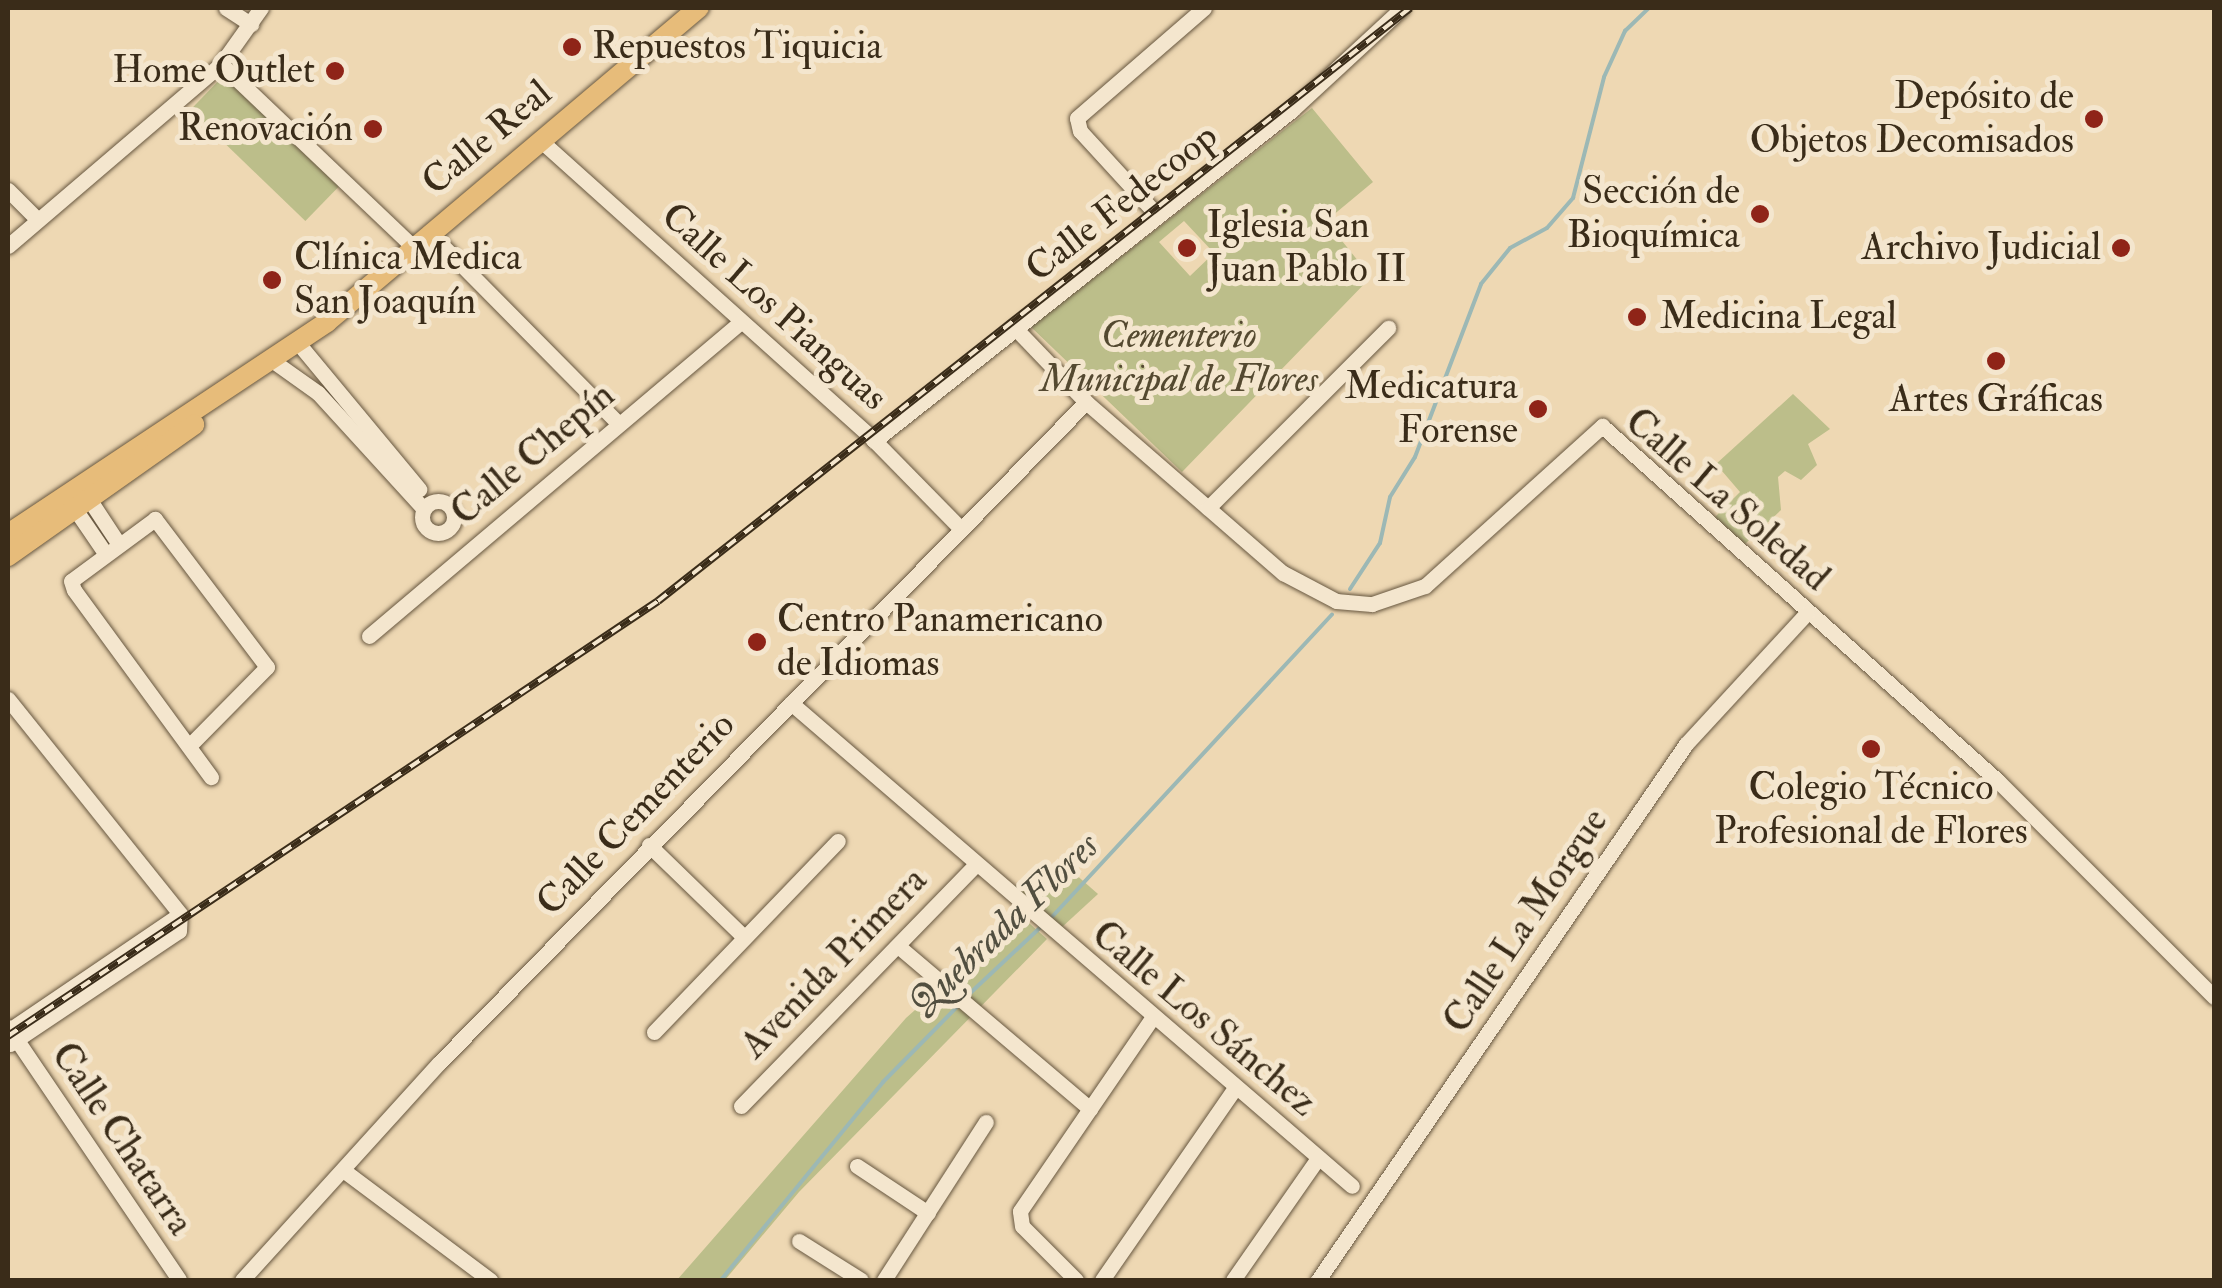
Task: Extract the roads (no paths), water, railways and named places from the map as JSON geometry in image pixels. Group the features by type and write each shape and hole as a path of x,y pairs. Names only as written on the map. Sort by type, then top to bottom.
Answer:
{"main road":[{"name":"Calle Real","path":"8,534 298,343 698,8"},
{"name":"Calle Real","path":"8,556 84,507 273,360"}],"street":[{"path":"226,8 251,24"},
{"path":"8,246 221,64 261,8"},
{"path":"1158,216 1080,131 1077,118 1204,8"},
{"name":"Calle Fedecoop","path":"874,440 1344,66 1402,8"},
{"path":"221,64 413,248"},
{"name":"Calle Los Pianguas","path":"540,140 874,440 960,528"},
{"path":"8,190 38,220"},
{"path":"429,232 619,424"},
{"name":"Calle Chepín","path":"369,636 740,322"},
{"name":"Calle La Soledad","path":"1015,328 1086,402 1316,595 1372,604 1425,586 1602,426 2101,880 2214,997"},
{"path":"1208,508 1388,328"},
{"path":"298,343 322,389 428,506"},
{"path":"273,360 322,389"},
{"name":"Calle Cementerio","path":"242,1280 649,845 1086,402"},
{"path":"84,507 111,548"},
{"path":"189,746 267,667 163,524 149,520 76,574 74,590 211,777"},
{"name":"Calle La Morgue","path":"1318,1280 1686,744 1807,614"},
{"path":"8,699 180,914 179,932 10,1034"},
{"name":"Calle Los Sánchez","path":"791,702 974,866 1352,1186"},
{"path":"654,1032 838,840"},
{"path":"649,845 744,937"},
{"name":"Avenida Primera","path":"740,1106 974,866"},
{"path":"10,1034 180,914"},
{"path":"898,946 1090,1109"},
{"path":"1076,1280 1019,1218 1153,1017"},
{"name":"Calle Chatarra","path":"10,1034 178,1280"},
{"path":"1102,1280 1236,1088"},
{"path":"884,1280 986,1122"},
{"path":"1233,1280 1318,1158"},
{"path":"857,1166 928,1212"},
{"path":"344,1170 490,1280"},
{"path":"798,1242 861,1280"}],"waterway":[{"name":"Quebrada Flores","path":"1350,589 1380,543 1390,497 1415,457 1481,284 1510,248 1547,228 1573,198 1604,77 1625,31 1649,8"},
{"name":"Quebrada Flores","path":"1050,919 1332,614"},
{"name":"Quebrada Flores","path":"966,997 1043,925"},
{"name":"Quebrada Flores","path":"721,1280 883,1082 960,1004"}],"railway":[{"path":"8,1036 658,601 1410,8"}],"place":[{"name":"Repuestos Tiquicia","path":"572,47"},
{"name":"Home Outlet","path":"335,71"},
{"name":"Depósito de Objetos Decomisados","path":"2094,119"},
{"name":"Renovación","path":"373,129"},
{"name":"Sección de Bioquímica","path":"1760,214"},
{"name":"Iglesia San Juan Pablo II","path":"1187,248"},
{"name":"Archivo Judicial","path":"2121,248"},
{"name":"Clínica Medica San Joaquín","path":"272,280"},
{"name":"Medicina Legal","path":"1637,317"},
{"name":"Artes Gráficas","path":"1996,361"},
{"name":"Medicatura Forense","path":"1538,409"},
{"name":"Centro Panamericano de Idiomas","path":"757,642"},
{"name":"Colegio Técnico Profesional de Flores","path":"1871,749"}],"park label":[{"name":"Cementerio Municipal de Flores","path":"1179,358"}]}
